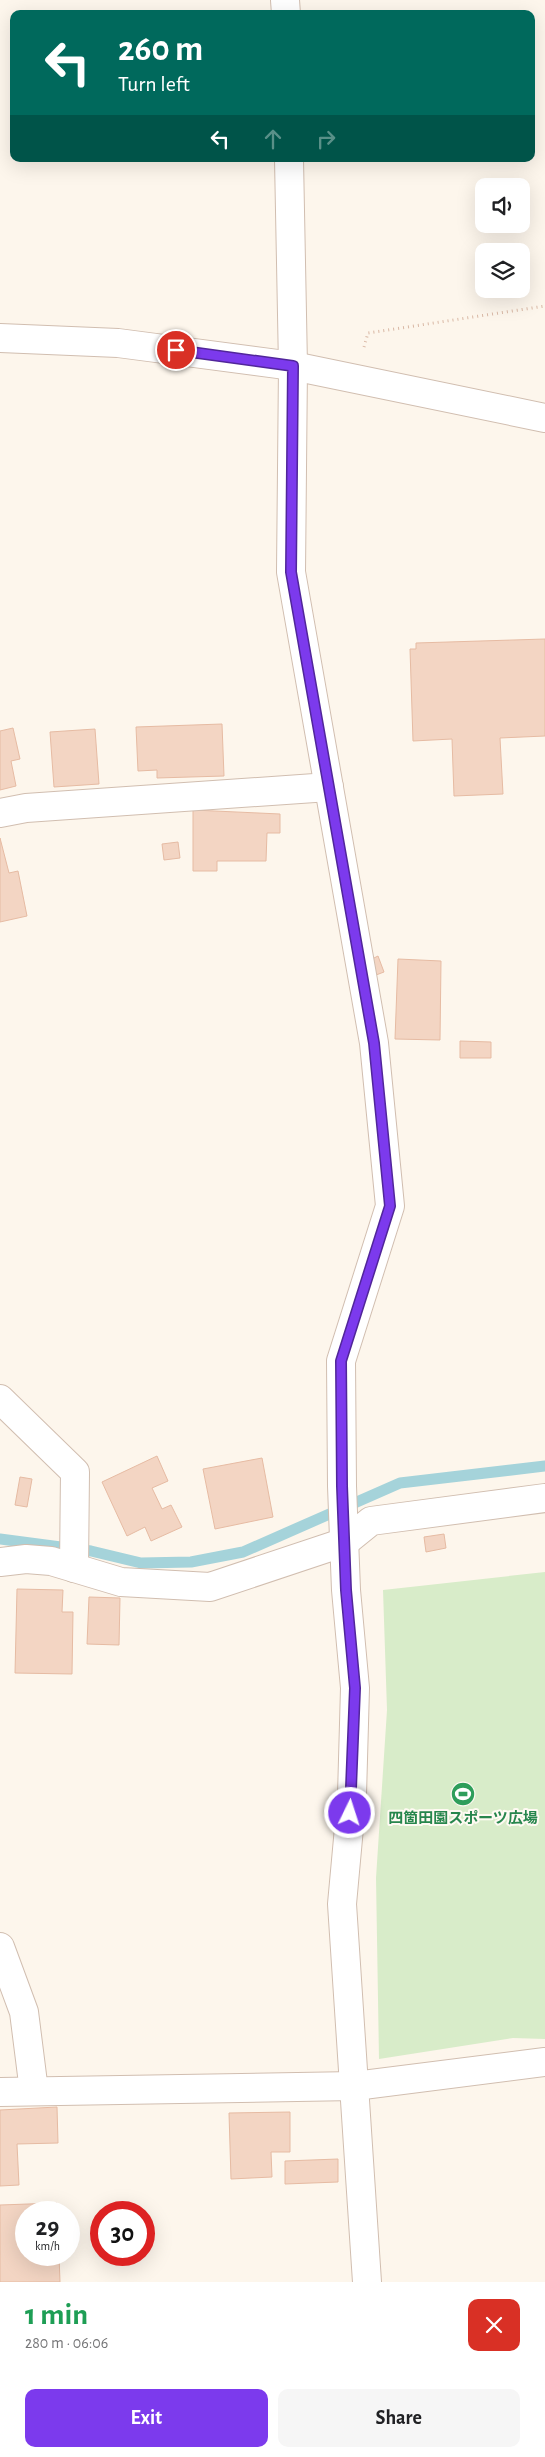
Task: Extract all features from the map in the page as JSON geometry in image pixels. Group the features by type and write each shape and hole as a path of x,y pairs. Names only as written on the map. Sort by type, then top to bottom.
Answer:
{"street":[{"path":"289,162 293,366 291,572 374,1043 390,1206 341,1361 342,1486 346,1590 355,1688 352,1794 342,1904 367,2282"},
{"path":"0,338 118,343 293,366 545,418"},
{"path":"0,813 26,808 329,787"},
{"path":"0,1399 75,1472 74,1568"},
{"path":"0,1562 51,1561 121,1582 210,1587 344,1533 371,1520 545,1498"},
{"path":"0,1947 24,2012 34,2091"},
{"path":"0,2092 354,2086 545,2062"}],"path":[{"path":"356,378 368,333 545,306"}],"green space":[{"name":"四箇田園スポーツ広場","path":"545,1572 545,2039 513,2038 379,2059 376,1878 387,1710 383,1590"}],"building":[{"path":"545,639 545,736 500,738 503,794 454,796 452,739 413,741 410,649 416,649 416,643"},
{"path":"222,724 224,776 157,778 157,770 138,771 136,727"},
{"path":"13,728 20,759 11,761 16,786 0,790 0,731"},
{"path":"95,729 99,784 54,787 50,732"},
{"path":"193,810 280,814 280,833 267,833 266,861 217,861 217,871 193,871"},
{"path":"0,838 9,873 18,871 27,916 0,922"},
{"path":"178,842 180,858 164,860 162,844"},
{"path":"378,956 384,972 376,975 370,960"},
{"path":"398,959 441,961 440,1040 395,1039"},
{"path":"460,1041 491,1042 491,1058 460,1058"},
{"path":"157,1456 168,1481 152,1488 162,1509 171,1505 182,1527 151,1541 145,1527 127,1536 102,1482"},
{"path":"262,1458 273,1517 215,1529 203,1469"},
{"path":"20,1477 32,1479 27,1507 15,1505"},
{"path":"444,1534 446,1548 426,1552 424,1537"},
{"path":"17,1589 63,1590 62,1612 73,1612 72,1674 15,1673"},
{"path":"89,1597 120,1598 119,1645 87,1644"},
{"path":"57,2107 58,2143 17,2144 19,2185 0,2186 0,2110"},
{"path":"290,2112 290,2152 271,2152 272,2177 231,2179 229,2113"},
{"path":"338,2159 338,2182 285,2184 285,2161"},
{"path":"15,2204 15,2266 59,2266 60,2282 0,2282 0,2205"}],"waterway":[{"path":"0,1539 91,1551 141,1563 191,1562 243,1552 400,1483 545,1466"}],"place":[{"name":"四箇田園スポーツ広場","path":"463,1794"}],"route":[{"path":"176,350 293,366 291,572 374,1043 390,1206 341,1361 342,1486 346,1590 355,1688 350,1813"}]}
